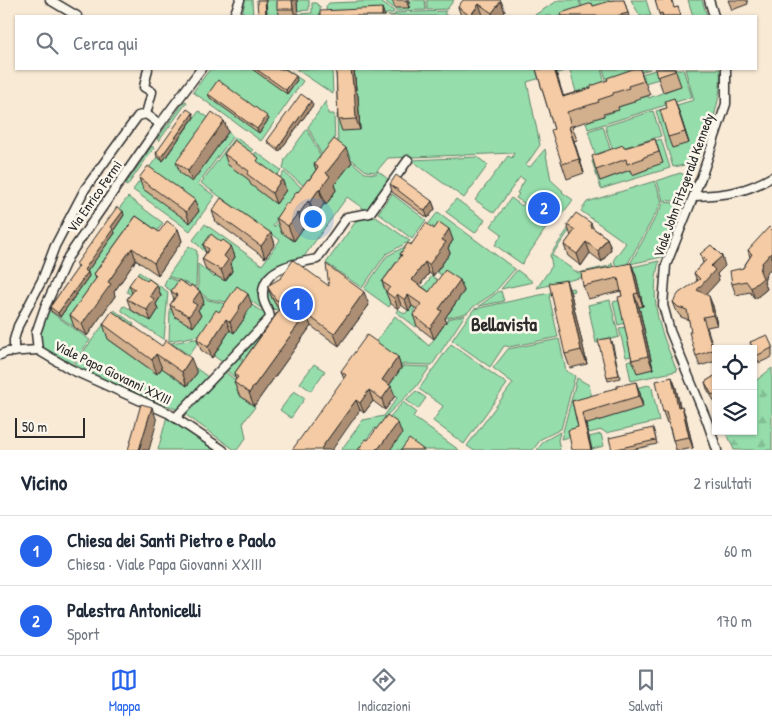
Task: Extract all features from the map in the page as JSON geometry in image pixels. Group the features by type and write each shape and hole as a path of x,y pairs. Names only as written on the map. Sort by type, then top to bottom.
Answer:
{"street":[{"path":"50,0 75,15"},
{"path":"234,15 240,0"},
{"path":"709,0 714,15"},
{"path":"146,114 152,92 144,87 148,70"},
{"name":"Via Enrico Fermi","path":"38,350 36,333 45,307 68,256 160,124 200,70"},
{"name":"Viale John Fitzgerald Kennedy","path":"717,450 670,332 663,305 666,265 694,196 726,104 726,70"},
{"path":"14,352 14,340 18,326 42,280 55,246 85,189 138,116 146,114 160,124"},
{"name":"Viale Papa Giovanni XXIII","path":"176,417 270,318 263,296 264,287 275,272 286,265 316,259 347,217 370,213 408,160"},
{"path":"694,196 730,194 760,184 772,177"},
{"path":"0,355 7,352 38,350"},
{"name":"Viale Papa Giovanni XXIII","path":"38,350 70,369 176,417 223,450"}],"green space":[{"path":"245,0 252,0 253,15 242,15"},
{"path":"266,0 282,0 282,15 267,15"},
{"path":"297,0 309,0 309,10 297,11"},
{"path":"386,0 395,0 409,8 409,0 425,0 426,10 397,11"},
{"path":"427,0 454,0 447,9 427,10"},
{"path":"559,0 579,0 582,12 572,15 535,15"},
{"path":"580,0 614,0 615,2 584,11"},
{"path":"631,0 646,0 651,15 639,15"},
{"path":"688,0 702,0 707,15 693,15"},
{"path":"379,1 394,11 386,15 327,15 326,6 329,3"},
{"path":"312,3 316,3 320,7 320,15 298,15 298,14 312,13"},
{"path":"446,11 444,14 446,15 395,15 395,13"},
{"path":"209,70 287,70 303,81 261,141 193,92"},
{"path":"297,70 332,70 333,94"},
{"path":"354,70 568,70 527,82 540,145 526,165 530,167 545,149 551,180 573,200 563,213 558,210 522,264 495,245 502,234 491,226 511,198 522,206 524,203 516,198 525,180 520,177 494,213 475,200 508,156 512,158 514,153 388,158 376,172 366,171 340,150 338,145 337,114 342,114 357,96"},
{"path":"601,70 605,83 576,92 570,71"},
{"path":"603,70 647,70 607,82"},
{"path":"659,70 659,79 645,83 631,77"},
{"path":"667,70 683,70 692,97 588,129 586,122 618,110 618,107 680,86 676,72"},
{"path":"685,70 720,70 717,105 697,163 673,167 656,111 694,100"},
{"path":"185,101 187,102 159,141 157,139"},
{"path":"326,101 328,114 334,114 335,145 324,160 308,127"},
{"path":"199,111 216,123 180,173 192,182 228,132 233,136 198,184 215,196 190,231 133,190 157,157 163,161"},
{"path":"653,111 661,136 613,151 605,126"},
{"path":"603,126 611,152 596,157 588,131"},
{"path":"307,129 323,161 304,186 283,169 285,159"},
{"path":"235,137 253,150 248,158 276,183 284,172 302,188 273,225 274,227 284,214 293,241 315,216 332,188 352,162 365,173 376,174 378,171 389,180 367,211 347,197 303,258 283,264 266,275 261,282 259,290 260,300 265,311 236,290 227,302 209,299 198,291 198,264 214,277 216,275 208,255 193,240 205,224 262,265 280,240 201,183"},
{"path":"661,139 670,168 601,189 592,161 611,155 600,181 630,170 632,175 648,169 645,144"},
{"path":"152,146 154,148 127,186 125,185"},
{"path":"256,152 281,170 273,181 251,160"},
{"path":"477,157 488,165 464,198 411,160"},
{"path":"680,173 691,177 682,202 663,200 657,181"},
{"path":"655,181 662,202 627,265 616,268 614,259 626,243 581,211 587,202"},
{"path":"392,194 426,220 412,239 378,213"},
{"path":"128,197 163,223 153,237 102,289 74,327 60,317 89,276 86,273 115,233 113,231 118,210"},
{"path":"456,199 485,220 475,233 446,212"},
{"path":"664,202 681,204 662,257 630,264"},
{"path":"438,212 515,269 494,293 467,313 442,319 449,313 464,291 437,272 449,254 446,251 453,240 432,226 405,264 394,298 389,307 364,289 387,256 414,242"},
{"path":"376,217 410,241 386,254 362,288 326,263 357,220"},
{"path":"575,219 577,220 552,255 578,273 609,266 612,263 613,270 537,288 552,266 550,255"},
{"path":"189,246 197,251 196,287 168,276"},
{"path":"659,261 655,291 656,305 661,330 677,371 631,381 627,361 634,359 637,372 653,369 639,307 643,306 618,270"},
{"path":"517,270 533,282 501,289"},
{"path":"139,272 168,292 164,340 122,311 122,307 125,306 140,316 142,314 133,296 127,292 128,287"},
{"path":"432,276 444,285 435,297 423,288"},
{"path":"167,277 183,284 176,294 164,286"},
{"path":"268,284 272,299 279,310 272,309 269,303 267,294"},
{"path":"187,286 208,300 226,304 203,335 169,341 170,308 176,312 174,316 183,322"},
{"path":"573,288 574,291 549,296 558,337 509,347 504,346 490,367 452,340 474,309"},
{"path":"501,291 504,301 479,306 498,292"},
{"path":"625,299 626,323 618,325 613,302"},
{"path":"416,300 413,312 420,316 425,315 416,327 396,312 398,309 405,314"},
{"path":"610,300 619,337 596,343 588,305"},
{"path":"252,305 265,314 266,317 222,362 214,356 230,330 234,333"},
{"path":"48,310 90,340 71,366 43,349 41,345 41,330"},
{"path":"114,310 134,324 127,332 108,339 157,374 162,368 187,386 196,372 164,345 208,377 178,410 73,366"},
{"path":"465,315 432,365 403,364 401,367 372,347 395,316 429,346 448,319"},
{"path":"627,327 633,356 626,357 619,328"},
{"path":"261,332 272,340 253,366 239,356"},
{"path":"201,338 189,355 171,343"},
{"path":"559,339 566,371 575,376 561,429 541,439 533,450 473,450 467,446 513,383 493,368 508,349"},
{"path":"451,344 507,384 464,444 433,421 443,406 419,389"},
{"path":"238,357 252,367 241,383 226,370"},
{"path":"314,364 325,371 311,391 300,383"},
{"path":"403,366 430,367 416,387 386,416 377,429 375,428 359,450 341,450 363,420 384,416 397,398 386,390"},
{"path":"772,368 772,450 734,450 728,435 757,435 757,380"},
{"path":"224,371 240,384 239,395 255,407 243,423 246,438 237,450 186,415 185,412"},
{"path":"577,378 589,385 594,407 580,426 642,407 640,394 626,390 649,385 652,388 659,421 606,433 602,430 561,439"},
{"path":"294,391 305,398 291,418 280,410"},
{"path":"416,391 426,398 418,409 406,400"},
{"path":"403,402 416,412 413,417 459,450 389,450 402,434 385,422"},
{"path":"167,416 217,450 158,450"},
{"path":"560,432 558,440 560,450 537,450 544,441"},
{"path":"601,434 604,446 592,449 589,437"}],"building":[{"path":"257,0 265,0 266,15 258,15"},
{"path":"277,0 292,0 293,9 277,9"},
{"path":"463,0 501,1 492,13 479,4 471,15 458,7"},
{"path":"614,0 624,0 628,13 620,15 562,15 561,13 592,3 593,6"},
{"path":"655,0 672,0 674,8 678,7 681,15 663,15 662,13 659,14"},
{"path":"382,8 382,15 320,15 320,11"},
{"path":"257,70 287,70 296,76 286,90"},
{"path":"336,70 351,70 356,119 338,120"},
{"path":"536,70 554,70 563,97 591,88 591,86 608,80 607,78 630,70 640,70 644,81 598,100 599,102 567,112 571,126 569,127 579,159 562,164 551,130 554,129"},
{"path":"655,70 675,70 675,71 657,77"},
{"path":"218,80 267,116 257,129 208,94"},
{"path":"301,94 311,101 278,148 267,141"},
{"path":"674,98 685,132 668,137 660,110 667,108 665,101"},
{"path":"187,109 193,113 161,157 156,153"},
{"path":"212,112 224,121 188,171 176,162"},
{"path":"334,139 346,148 326,173 330,176 320,190 310,202 308,201 288,226 276,218 286,203 288,204 297,191 309,180 318,167 314,164"},
{"path":"655,139 659,152 627,164 626,159 596,170 592,156 623,145 624,148"},
{"path":"234,140 259,158 257,161 282,179 272,193 247,174 249,171 224,154"},
{"path":"148,166 195,200 186,212 139,178"},
{"path":"396,175 432,201 425,211 390,184"},
{"path":"221,198 271,233 261,246 212,211"},
{"path":"117,207 123,211 111,227 113,229 84,270 88,272 58,313 50,307 79,266 76,264"},
{"path":"576,213 591,223 590,226 607,238 598,251 586,242 577,254 564,245 575,230 567,225"},
{"path":"136,216 159,232 167,221 178,229 154,263 132,248 108,282 111,284 82,324 70,315 97,277 94,274"},
{"path":"439,222 449,229 442,240 446,242 429,265 425,262 412,280 429,292 445,270 460,280 439,309 442,311 430,328 413,315 421,304 408,295 405,300 397,294 394,298 386,292 390,287 382,282 402,255 400,254 408,243 411,245 426,223 434,229"},
{"path":"769,227 772,230 772,252 762,263 760,271 763,278 751,288 746,281 732,284 730,271 743,268 752,254 748,250"},
{"path":"211,234 221,242 223,240 231,246 224,256 228,260 221,270 202,259 209,249 203,245"},
{"path":"711,245 722,256 711,266 715,270 697,290 709,296 713,315 703,317 712,350 696,356 689,332 691,332 687,310 678,307 673,302 679,293 700,279 694,273 706,260 700,254"},
{"path":"293,260 329,286 326,264 364,292 334,334 306,314 249,393 234,382 238,377 234,374 286,301 276,300 267,286 281,278"},
{"path":"631,263 638,293 634,294 648,356 632,360 618,297 622,296 618,278 583,286 581,273"},
{"path":"137,274 157,285 150,296 154,299 147,310 127,299 135,289 129,285"},
{"path":"179,280 200,291 192,302 197,305 189,316 170,305 177,295 171,291"},
{"path":"566,280 581,350 565,354 549,283"},
{"path":"237,286 248,294 230,322 226,319 208,347 197,339 216,310 219,312"},
{"path":"112,311 162,346 166,340 191,358 182,372 156,354 152,360 103,324"},
{"path":"367,335 398,357 382,380 391,386 382,399 369,390 360,403 356,400 320,450 292,450 346,375 341,371"},
{"path":"767,335 772,348 757,356 757,345 751,345 750,342"},
{"path":"610,338 619,375 607,377 598,340"},
{"path":"672,377 678,407 682,406 689,437 673,440 666,411 663,412 656,381"},
{"path":"712,378 712,395 705,382"},
{"path":"636,382 639,396 582,413 591,450 572,450 568,430 578,427 572,401 617,388 617,386"},
{"path":"141,404 152,407 139,450 128,450"},
{"path":"387,415 398,423 378,449 358,450 366,439 368,440"},
{"path":"653,428 656,440 612,450 609,438"},
{"path":"409,439 424,450 401,450"}],"place":[{"name":"Palestra Antonicelli","path":"544,208"},
{"name":"Chiesa dei Santi Pietro e Paolo","path":"297,304"}],"district":[{"name":"Bellavista","path":"504,324"}]}
